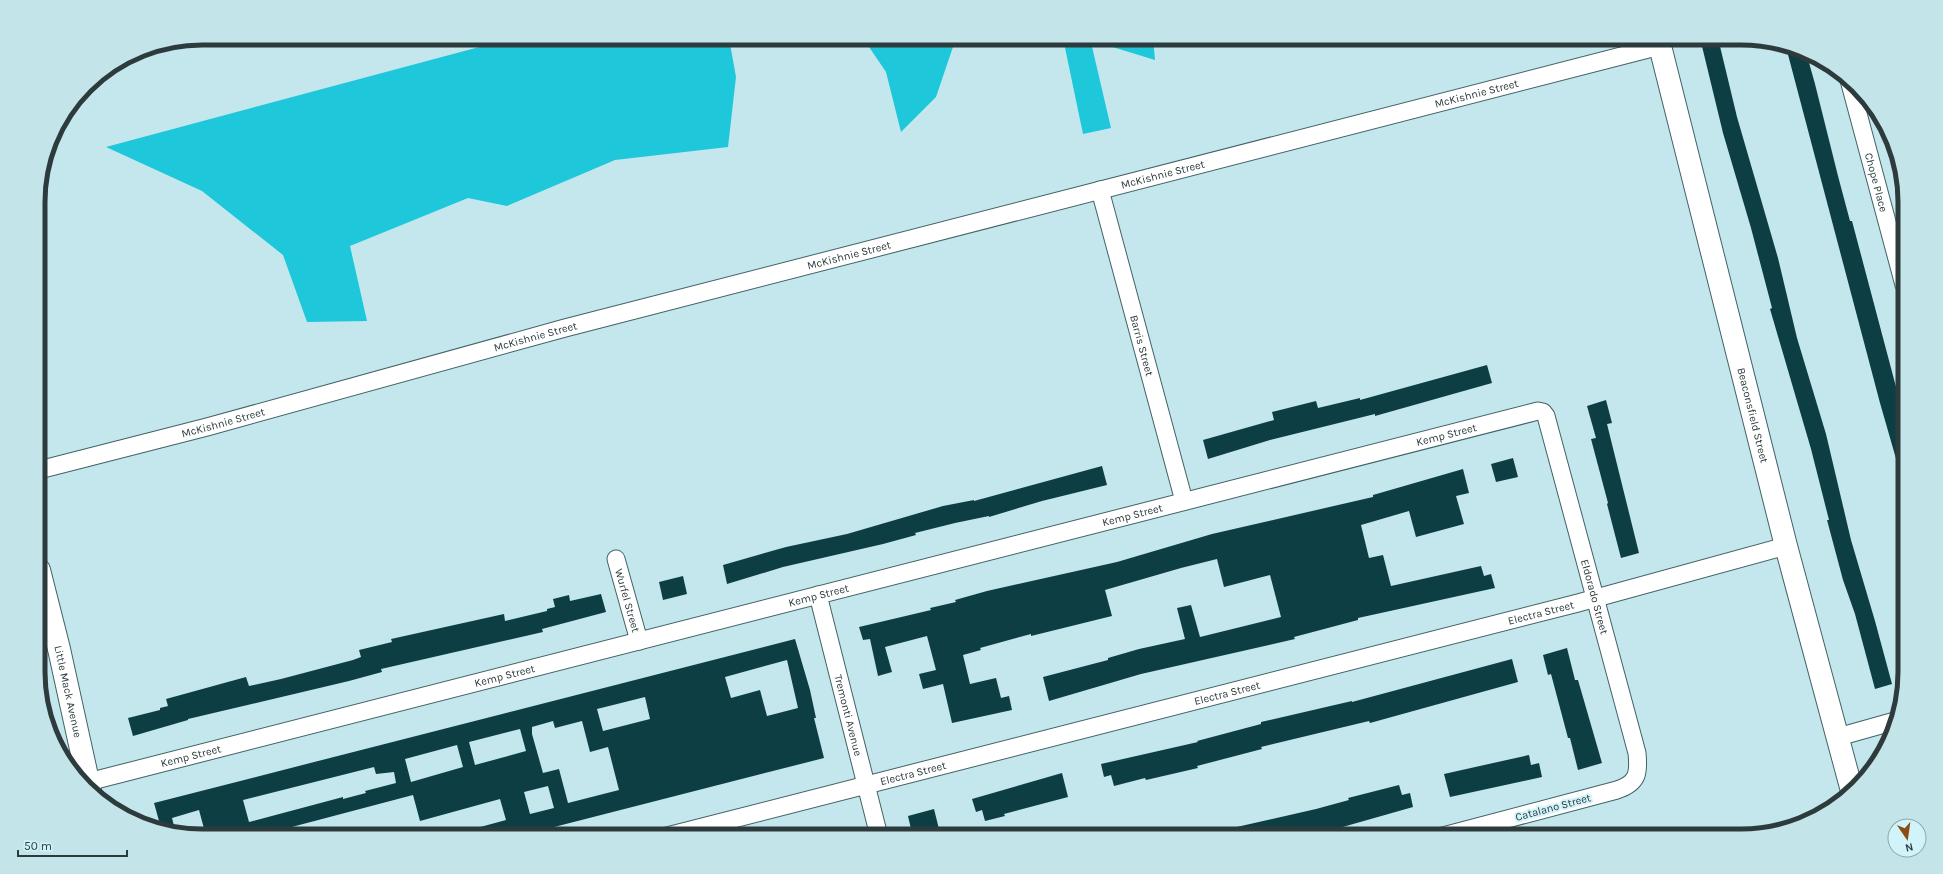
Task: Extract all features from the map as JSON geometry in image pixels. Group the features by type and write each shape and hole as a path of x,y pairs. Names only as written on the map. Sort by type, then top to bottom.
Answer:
{"street":[{"name":"McKishnie Street","path":"45,468 207,427 565,328 1100,190 1648,45"},
{"name":"Beaconsfield Street","path":"1660,45 1786,546 1850,785"},
{"name":"Chope Place","path":"1852,91 1898,263"},
{"name":"Barris Street","path":"1100,190 1184,501"},
{"name":"Kemp Street","path":"93,785 639,641 1538,411 1543,412 1546,416"},
{"name":"Eldorado Street","path":"1546,416 1637,753 1638,766 1636,778"},
{"name":"Electra Street","path":"694,829 1595,598 1786,546"},
{"name":"Wurfel Street","path":"616,559 639,641"},
{"name":"Little Mack Avenue","path":"45,594 59,649 88,780"},
{"name":"Tremonti Avenue","path":"818,595 877,829"},
{"path":"1838,737 1890,722"},
{"name":"Catalano Street","path":"1469,829 1617,790 1628,786 1636,778"}],"shaded area":[{"path":"487,45 730,45 736,77 728,147 615,160 507,206 468,198 350,246 367,321 307,322 283,255 202,191 106,147"},
{"path":"868,45 954,45 936,97 901,132 886,72"},
{"path":"1064,45 1092,45 1111,128 1083,134"},
{"path":"1106,45 1154,45 1155,60"}],"building":[{"path":"1702,45 1720,45 1737,117 1778,258 1797,338 1826,434 1851,540 1892,684 1875,689 1855,614 1843,580 1827,520 1829,520 1811,449 1770,309 1772,308 1751,228 1723,133"},
{"path":"1787,52 1808,60 1850,221 1852,221 1898,394 1898,466 1880,403"},
{"path":"1487,365 1492,383 1375,416 1375,414 1270,440 1208,459 1203,440 1274,420 1272,412 1316,401 1318,408 1360,398 1360,400"},
{"path":"1606,400 1612,423 1607,424 1639,553 1621,558 1591,439 1596,438 1587,406"},
{"path":"1513,458 1518,477 1496,482 1491,464"},
{"path":"1102,466 1107,485 1042,501 989,517 955,523 915,533 916,535 883,544 783,567 727,584 723,565 786,547 847,534 943,506 974,501"},
{"path":"1463,469 1469,493 1456,496 1464,524 1416,537 1409,511 1361,525 1369,558 1383,555 1391,586 1481,566 1484,576 1491,574 1495,588 1358,618 1358,620 1294,637 1295,639 1141,674 1049,701 1043,677 1108,660 1108,658 1139,649 1185,639 1177,608 1191,605 1200,637 1281,617 1270,575 1224,587 1217,559 1105,590 1112,616 1031,636 1031,634 980,648 981,650 963,655 970,684 996,678 1001,698 1009,696 1012,710 952,723 943,684 923,689 919,674 936,670 927,636 885,647 892,672 878,676 870,639 863,640 859,627 931,610 930,608 956,602 955,600 987,591 1117,562 1212,534 1373,497 1373,495"},
{"path":"683,576 687,594 663,600 659,582"},
{"path":"601,594 606,612 542,629 543,632 381,669 382,672 349,681 188,719 133,736 128,718 160,710 160,708 168,706 166,699 246,677 249,686 281,679 353,660 361,657 359,650 392,642 391,639 504,614 505,621 547,611 547,609 555,607 553,599 569,595 570,601"},
{"path":"795,639 810,690 816,718 814,718 824,758 546,829 473,829 506,820 500,799 420,821 413,795 284,829 204,829 199,810 172,818 174,826 160,824 154,803","holes":["787,660 798,708 767,716 760,690 731,698 725,677","645,697 650,719 603,731 597,709","553,721 555,728 582,721 590,752 608,747 619,790 568,803 559,769 543,773 532,734 532,727","520,729 526,751 475,765 469,742","457,745 463,767 411,782 405,759","374,767 376,774 394,772 396,783 365,791 366,793 343,799 343,797 249,822 243,800","548,786 554,808 530,814 524,792"]},
{"path":"1567,648 1575,680 1578,680 1602,763 1578,770 1551,674 1548,675 1543,655"},
{"path":"1512,659 1518,682 1370,723 1369,721 1261,747 1262,749 1197,766 1198,768 1146,780 1145,778 1114,786 1111,775 1104,777 1101,764 1198,742 1197,741 1261,724 1261,722 1352,702"},
{"path":"1529,755 1531,765 1539,763 1542,777 1450,797 1444,774"},
{"path":"1062,773 1068,797 1004,814 1005,816 985,821 982,810 976,812 972,799"},
{"path":"1399,785 1402,795 1410,793 1413,807 1336,829 1228,829 1316,809 1349,800 1348,798"},
{"path":"934,809 939,829 918,829 918,827 911,829 908,816"}]}
